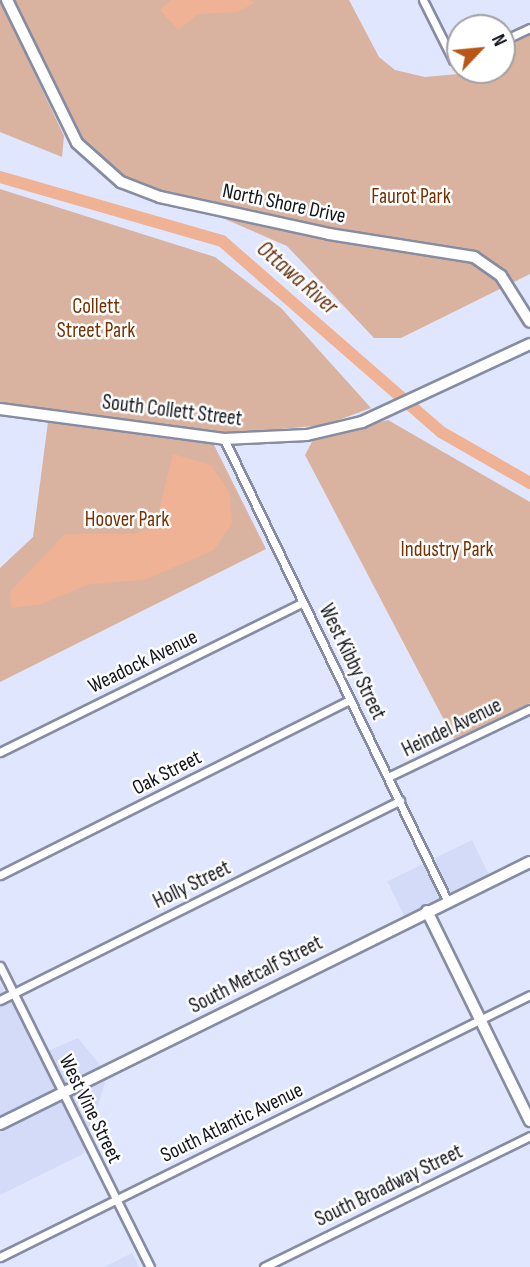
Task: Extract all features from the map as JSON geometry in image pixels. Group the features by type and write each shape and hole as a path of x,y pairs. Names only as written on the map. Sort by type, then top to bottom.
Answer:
{"street":[{"name":"North Shore Drive","path":"6,0 48,88 84,152 130,186 329,234 474,257 501,276 530,322"},
{"path":"423,0 446,46"},
{"name":"South Collett Street","path":"0,409 224,439 307,435 371,418 530,344"},
{"name":"West Kibby Street","path":"224,439 447,900"},
{"name":"Weadock Avenue","path":"0,752 301,603"},
{"name":"Oak Street","path":"0,875 349,700"},
{"name":"Heindel Avenue","path":"388,777 530,709"},
{"name":"Holly Street","path":"0,1000 400,801"},
{"name":"South Metcalf Street","path":"0,1124 447,900 529,865"},
{"path":"426,911 530,1121"},
{"name":"West Vine Street","path":"0,966 150,1267"},
{"name":"South Atlantic Avenue","path":"0,1257 530,995"},
{"name":"South Broadway Street","path":"264,1267 530,1136"}],"shaded area":[{"path":"172,0 251,0 254,3 238,12 198,14 178,30 160,10"},
{"path":"173,454 211,465 229,492 232,523 214,550 144,580 89,584 42,604 11,608 10,592 65,534 133,534 155,527"},
{"path":"472,840 489,875 405,916 388,881"},
{"path":"0,983 5,993 17,986 48,1051 78,1038 101,1066 105,1083 83,1154 0,1195"},
{"path":"132,1253 139,1267 104,1267"}],"green space":[{"path":"0,0 64,136 62,157 0,132"},
{"name":"Faurot Park","path":"13,0 349,0 379,57 395,70 425,77 446,75 446,84 516,84 516,42 530,35 530,274 401,338 374,338 287,246 118,173 84,143"},
{"name":"Collett Street Park","path":"0,189 215,257 281,308 371,408 325,425 227,434 0,404"},
{"name":"Industry Park","path":"388,420 530,502 530,703 454,739 305,455 313,440"},
{"name":"Hoover Park","path":"48,422 212,441 266,549 0,682 0,568 33,537"}],"waterway":[{"name":"Ottawa River","path":"0,177 222,241 441,432 530,483"}]}
